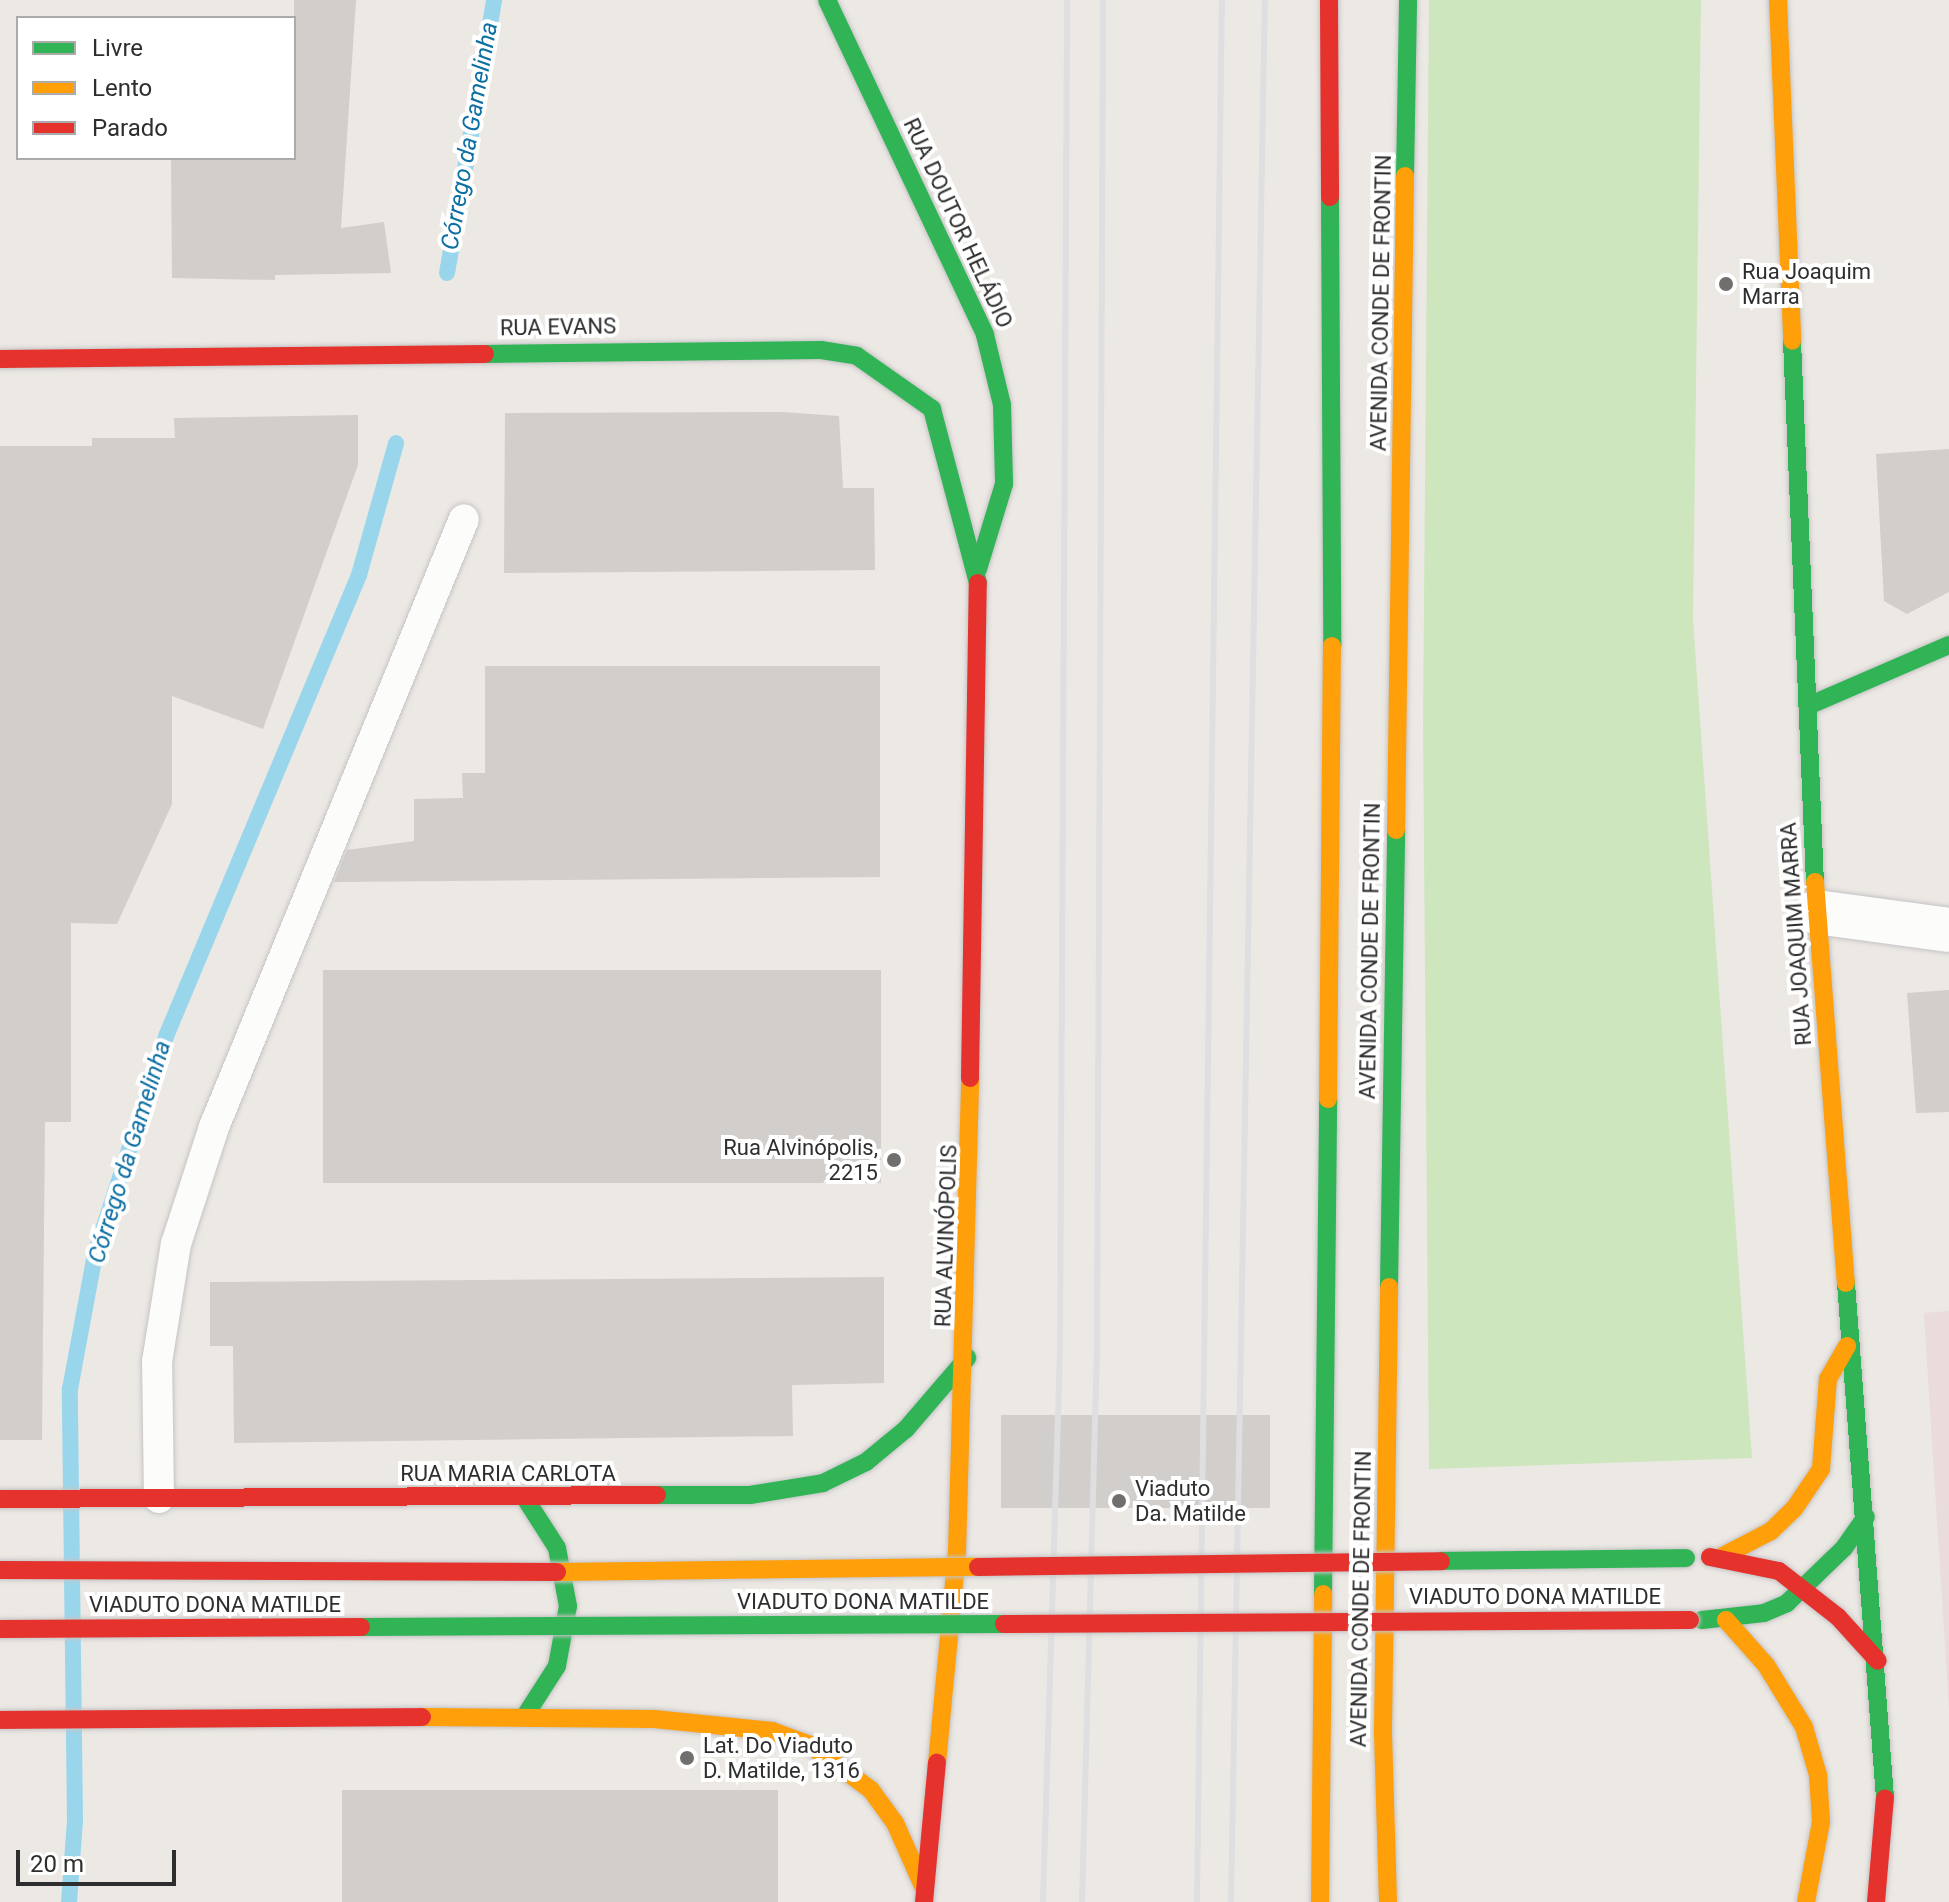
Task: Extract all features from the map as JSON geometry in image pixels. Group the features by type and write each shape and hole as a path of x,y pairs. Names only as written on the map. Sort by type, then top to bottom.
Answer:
{"main road":[{"name":"RUA DOUTOR HELÁDIO","path":"827,0 985,335 1002,405 1004,484 978,569"},
{"name":"AVENIDA CONDE DE FRONTIN","path":"1320,1902 1332,661 1329,0"},
{"name":"AVENIDA CONDE DE FRONTIN","path":"1388,1902 1383,1729 1408,0"},
{"name":"RUA JOAQUIM MARRA","path":"1778,0 1816,912 1887,1781 1876,1901"},
{"name":"RUA EVANS","path":"0,359 744,349 857,356 887,373 932,409 978,569"},
{"name":"RUA ALVINÓPOLIS","path":"925,1897 957,1552 967,1358 979,793 978,569"},
{"path":"1808,706 1949,645"},
{"path":"1721,1557 1771,1531 1794,1509 1821,1469 1828,1379 1852,1337"},
{"name":"RUA MARIA CARLOTA","path":"0,1499 750,1495 823,1483 866,1462 906,1429 967,1358"},
{"path":"525,1498 557,1548 568,1606 557,1666 525,1716"},
{"path":"1726,1620 1764,1613 1805,1588 1866,1517"},
{"path":"1721,1557 1779,1571 1805,1588 1878,1661"},
{"name":"VIADUTO DONA MATILDE","path":"0,1570 563,1572 1721,1557"},
{"path":"1726,1620 1766,1665 1804,1727 1818,1775 1821,1822 1806,1902"},
{"name":"VIADUTO DONA MATILDE","path":"0,1629 1726,1620"},
{"path":"0,1720 525,1716 654,1719 772,1731 810,1745 871,1790 895,1823 925,1897"}],"street":[{"path":"1816,912 1949,930"}],"lane":[{"path":"159,1498 157,1362 176,1244 214,1127 464,519"}],"shaded area":[{"path":"1949,1311 1949,1710 1924,1313"}],"green space":[{"path":"1429,0 1701,0 1693,620 1752,1458 1429,1469 1423,725"}],"building":[{"path":"294,0 356,0 341,228 384,222 391,273 275,275 275,280 172,278 171,160 296,160"},
{"path":"782,412 839,416 843,488 874,488 875,570 504,573 505,413"},
{"path":"358,415 358,465 263,729 172,696 172,804 117,924 71,923 71,1122 45,1122 42,1440 0,1440 0,446 92,446 92,438 175,438 174,418"},
{"path":"1949,449 1949,592 1907,614 1884,601 1876,454"},
{"path":"485,666 880,666 880,877 334,882 347,850 414,841 414,799 463,798 462,773 485,773"},
{"path":"323,970 881,970 881,1183 323,1183"},
{"path":"1949,990 1949,1112 1916,1113 1907,993"},
{"path":"884,1277 884,1383 792,1385 793,1436 234,1443 233,1346 210,1346 210,1282"},
{"path":"1001,1415 1270,1415 1270,1508 1001,1508"},
{"path":"342,1790 778,1790 778,1902 342,1902"}],"waterway":[{"name":"Córrego da Gamelinha","path":"447,273 494,0"},
{"name":"Córrego da Gamelinha","path":"69,1902 75,1820 70,1389 95,1254 167,1034 359,575 396,443"}],"railway":[{"path":"1043,1902 1060,1353 1067,0"},
{"path":"1082,1902 1097,1346 1103,0"},
{"path":"1197,1902 1222,0"},
{"path":"1231,1902 1265,0"}],"traffic: fast":[{"path":"827,0 985,335 1002,405 1004,484 978,569"},
{"path":"1405,176 1408,0"},
{"path":"1330,197 1332,646"},
{"path":"1792,341 1815,882"},
{"path":"485,354 821,350 857,356 932,409 978,583"},
{"path":"1808,706 1949,645"},
{"path":"1389,1287 1396,830"},
{"path":"1323,1594 1328,1099"},
{"path":"1846,1283 1885,1798"},
{"path":"657,1495 750,1495 823,1483 866,1462 906,1429 967,1358"},
{"path":"525,1498 557,1548 568,1606 557,1666 525,1716"},
{"path":"1702,1620 1764,1613 1787,1603 1844,1548 1866,1517"},
{"path":"1441,1561 1686,1558"},
{"path":"361,1627 1004,1624"}],"traffic: slow":[{"path":"1778,0 1792,341"},
{"path":"1396,830 1405,176"},
{"path":"1328,1099 1332,646"},
{"path":"1815,882 1846,1283"},
{"path":"937,1763 957,1552 970,1078"},
{"path":"1388,1902 1383,1729 1389,1287"},
{"path":"1721,1557 1771,1531 1794,1509 1821,1469 1828,1379 1847,1346"},
{"path":"557,1572 978,1567"},
{"path":"1320,1902 1323,1594"},
{"path":"1726,1620 1766,1665 1804,1727 1818,1775 1821,1822 1806,1902"},
{"path":"422,1717 654,1719 772,1731 810,1745 871,1790 895,1823 923,1886"}],"traffic: jam":[{"path":"1329,0 1330,197"},
{"path":"0,359 485,354"},
{"path":"970,1078 978,583"},
{"path":"0,1499 657,1495"},
{"path":"1710,1557 1779,1571 1838,1617 1878,1661"},
{"path":"978,1567 1441,1561"},
{"path":"0,1570 557,1572"},
{"path":"1004,1624 1690,1620"},
{"path":"0,1629 361,1627"},
{"path":"0,1720 422,1717"},
{"path":"924,1902 937,1763"},
{"path":"1876,1902 1885,1798"}],"place":[{"name":"Rua Joaquim Marra","path":"1726,284"},
{"name":"Rua Alvinópolis, 2215","path":"894,1160"},
{"name":"Viaduto Da. Matilde","path":"1119,1501"},
{"name":"Lat. Do Viaduto D. Matilde, 1316","path":"687,1758"}]}
